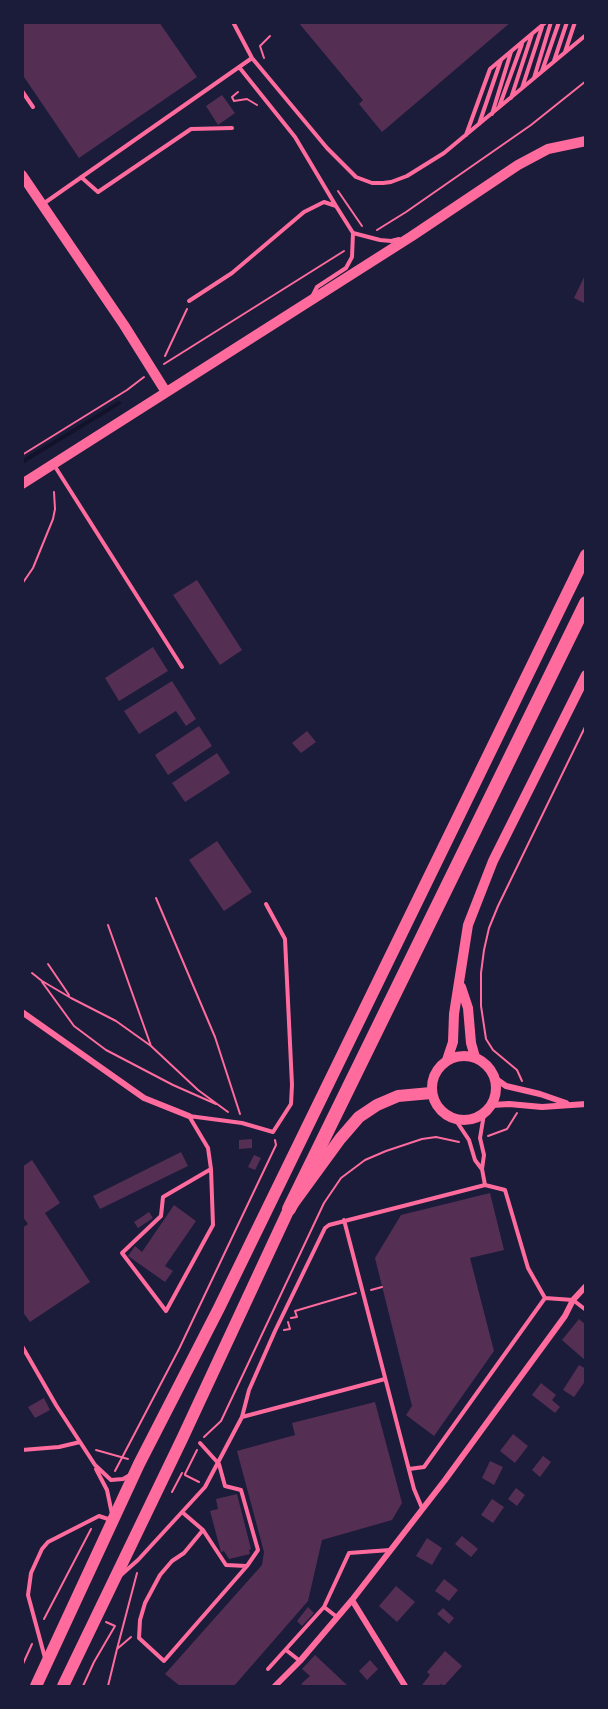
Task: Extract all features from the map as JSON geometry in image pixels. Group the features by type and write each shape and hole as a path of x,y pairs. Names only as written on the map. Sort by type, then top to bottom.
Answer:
{"highway":[{"path":"36,1686 139,1464 219,1308 585,555"},
{"path":"63,1686 289,1209 585,603"},
{"path":"289,1209 340,1138 359,1117 398,1095 431,1093"}],"main road":[{"path":"22,484 412,236 518,165 548,149 585,141"},
{"path":"22,175 124,325 166,392"},
{"path":"447,1060 453,1042 454,1014 468,925 493,861 585,675"},
{"path":"460,984 468,1008 474,1057"},
{"path":"465,1054 474,1057 483,1061 490,1068 496,1079 496,1091 488,1109 476,1118 455,1119 438,1109 431,1093 433,1076 447,1060 465,1054"}],"street":[{"path":"22,1012 144,1098 189,1116"},
{"path":"496,1079 506,1086 570,1104"},
{"path":"488,1109 509,1104 542,1107 585,1104"},
{"path":"275,1686 300,1661 352,1600 445,1480 585,1286"},
{"path":"352,1600 405,1686"}],"lane":[{"path":"233,22 252,58 351,174 364,180 383,183 397,181 444,153 585,35"},
{"path":"534,79 551,22"},
{"path":"542,72 559,22"},
{"path":"554,62 567,22"},
{"path":"565,53 574,22"},
{"path":"466,136 490,69 544,24"},
{"path":"522,89 544,24"},
{"path":"510,99 532,34"},
{"path":"499,108 523,42"},
{"path":"491,115 511,52"},
{"path":"42,204 252,58"},
{"path":"479,125 501,60"},
{"path":"239,67 295,137 353,233 352,257 346,268 317,287 309,301"},
{"path":"22,91 33,107"},
{"path":"81,177 98,192 191,129 232,128"},
{"path":"189,301 232,273 304,212 324,202 336,206"},
{"path":"353,233 391,241 412,236"},
{"path":"54,464 182,667"},
{"path":"189,1116 242,1123 273,1132 291,1104 285,939 266,904"},
{"path":"485,1185 482,1169 484,1155 480,1138 488,1109"},
{"path":"189,1116 208,1148 211,1169 213,1225 166,1311 122,1253 161,1216 163,1197 211,1169"},
{"path":"455,1119 469,1140 475,1161 482,1169"},
{"path":"112,1583 138,1560 206,1487 242,1417 249,1390 274,1331 325,1228 344,1220 485,1185 505,1190 528,1268 545,1298"},
{"path":"344,1220 414,1490 422,1508"},
{"path":"545,1298 573,1300 585,1310"},
{"path":"409,1469 424,1467 545,1298"},
{"path":"22,1346 56,1405 95,1465 109,1495 114,1521 99,1516 48,1542 42,1549 31,1573 28,1595 46,1664"},
{"path":"242,1417 385,1379"},
{"path":"22,1450 59,1447 80,1442"},
{"path":"200,1443 219,1464 225,1486 242,1490 258,1550 247,1566 164,1661 140,1638 140,1620 145,1603 160,1575 172,1561 184,1553 203,1530"},
{"path":"95,1465 111,1480 129,1476 139,1464"},
{"path":"182,1512 203,1530 226,1565 247,1566"},
{"path":"268,1669 324,1607 349,1553 390,1550"},
{"path":"324,1607 337,1617"},
{"path":"286,1650 300,1661"}],"path":[{"path":"264,61 260,46 270,36"},
{"path":"367,236 406,212 531,125 585,81"},
{"path":"234,101 232,97 238,92"},
{"path":"22,455 352,246"},
{"path":"165,356 189,301"},
{"path":"22,584 33,568 53,519 56,509 54,492"},
{"path":"522,1084 517,1070 493,1050 486,1039 481,1006 484,950 489,928 498,906 585,725"},
{"path":"156,898 215,1037 242,1123"},
{"path":"108,925 151,1046"},
{"path":"48,964 70,998"},
{"path":"32,973 70,998 116,1021 151,1046 198,1090 242,1123"},
{"path":"42,981 74,1026 106,1050 173,1085 221,1106"},
{"path":"486,1136 507,1129 515,1119 518,1110"},
{"path":"111,1480 179,1348 276,1145"},
{"path":"241,1219 245,1221"},
{"path":"274,1331 290,1329 288,1321 290,1318 297,1317 295,1311 382,1287"},
{"path":"84,1449 123,1457"},
{"path":"22,1666 99,1516"},
{"path":"83,1686 115,1626"},
{"path":"108,1686 117,1649 127,1639 140,1632"}],"building":[{"path":"22,22 159,22 197,77 79,158 22,74"},
{"path":"298,22 511,22 382,132 359,104 363,100"},
{"path":"222,95 235,113 218,125 206,106"},
{"path":"586,273 586,304 574,298"},
{"path":"197,580 242,650 220,665 173,595"},
{"path":"153,647 168,671 119,701 105,678"},
{"path":"172,681 196,719 186,726 176,711 139,734 124,711"},
{"path":"199,726 212,746 168,775 155,755"},
{"path":"307,731 316,742 301,753 292,743"},
{"path":"217,753 230,773 185,802 172,783"},
{"path":"217,841 252,892 224,911 189,860"},
{"path":"252,1139 252,1148 239,1149 239,1140"},
{"path":"181,1152 188,1166 100,1209 93,1196"},
{"path":"254,1155 261,1158 255,1170 248,1167"},
{"path":"32,1160 60,1203 45,1213 90,1282 30,1322 22,1311 22,1228 28,1224 22,1216 22,1167"},
{"path":"490,1193 504,1250 470,1258 494,1351 434,1436 406,1415 412,1406 375,1258 401,1215"},
{"path":"174,1205 196,1221 165,1266 173,1271 165,1282 128,1256 135,1246 142,1252"},
{"path":"149,1212 153,1218 138,1228 134,1222"},
{"path":"579,1319 586,1325 586,1361 562,1340"},
{"path":"579,1365 586,1369 586,1380 574,1397 563,1390"},
{"path":"541,1383 556,1395 552,1400 560,1407 555,1413 532,1395"},
{"path":"44,1398 50,1410 35,1418 28,1407"},
{"path":"375,1402 402,1503 392,1520 322,1540 308,1601 234,1686 180,1686 165,1674 262,1565 264,1552 237,1451 295,1435 292,1423"},
{"path":"513,1434 528,1446 515,1463 500,1451"},
{"path":"543,1456 551,1462 540,1477 532,1470"},
{"path":"490,1461 503,1467 494,1485 482,1478"},
{"path":"516,1488 525,1495 517,1506 508,1499"},
{"path":"237,1494 251,1549 250,1554 229,1559 224,1551 221,1552 210,1511 218,1509 216,1499"},
{"path":"492,1499 504,1507 493,1523 481,1515"},
{"path":"462,1536 478,1549 471,1557 455,1544"},
{"path":"427,1538 442,1548 432,1565 416,1556"},
{"path":"444,1579 458,1590 449,1601 435,1591"},
{"path":"396,1586 415,1602 397,1622 379,1606"},
{"path":"308,1607 314,1613 302,1626 297,1621"},
{"path":"443,1608 454,1618 449,1624 437,1614"},
{"path":"445,1651 462,1666 444,1686 441,1684 439,1686 422,1685 430,1675 427,1672"},
{"path":"315,1655 348,1686 304,1686 301,1684 310,1676 302,1669"},
{"path":"370,1660 378,1669 367,1680 359,1671"}],"waterway":[{"path":"22,462 119,403"}]}
